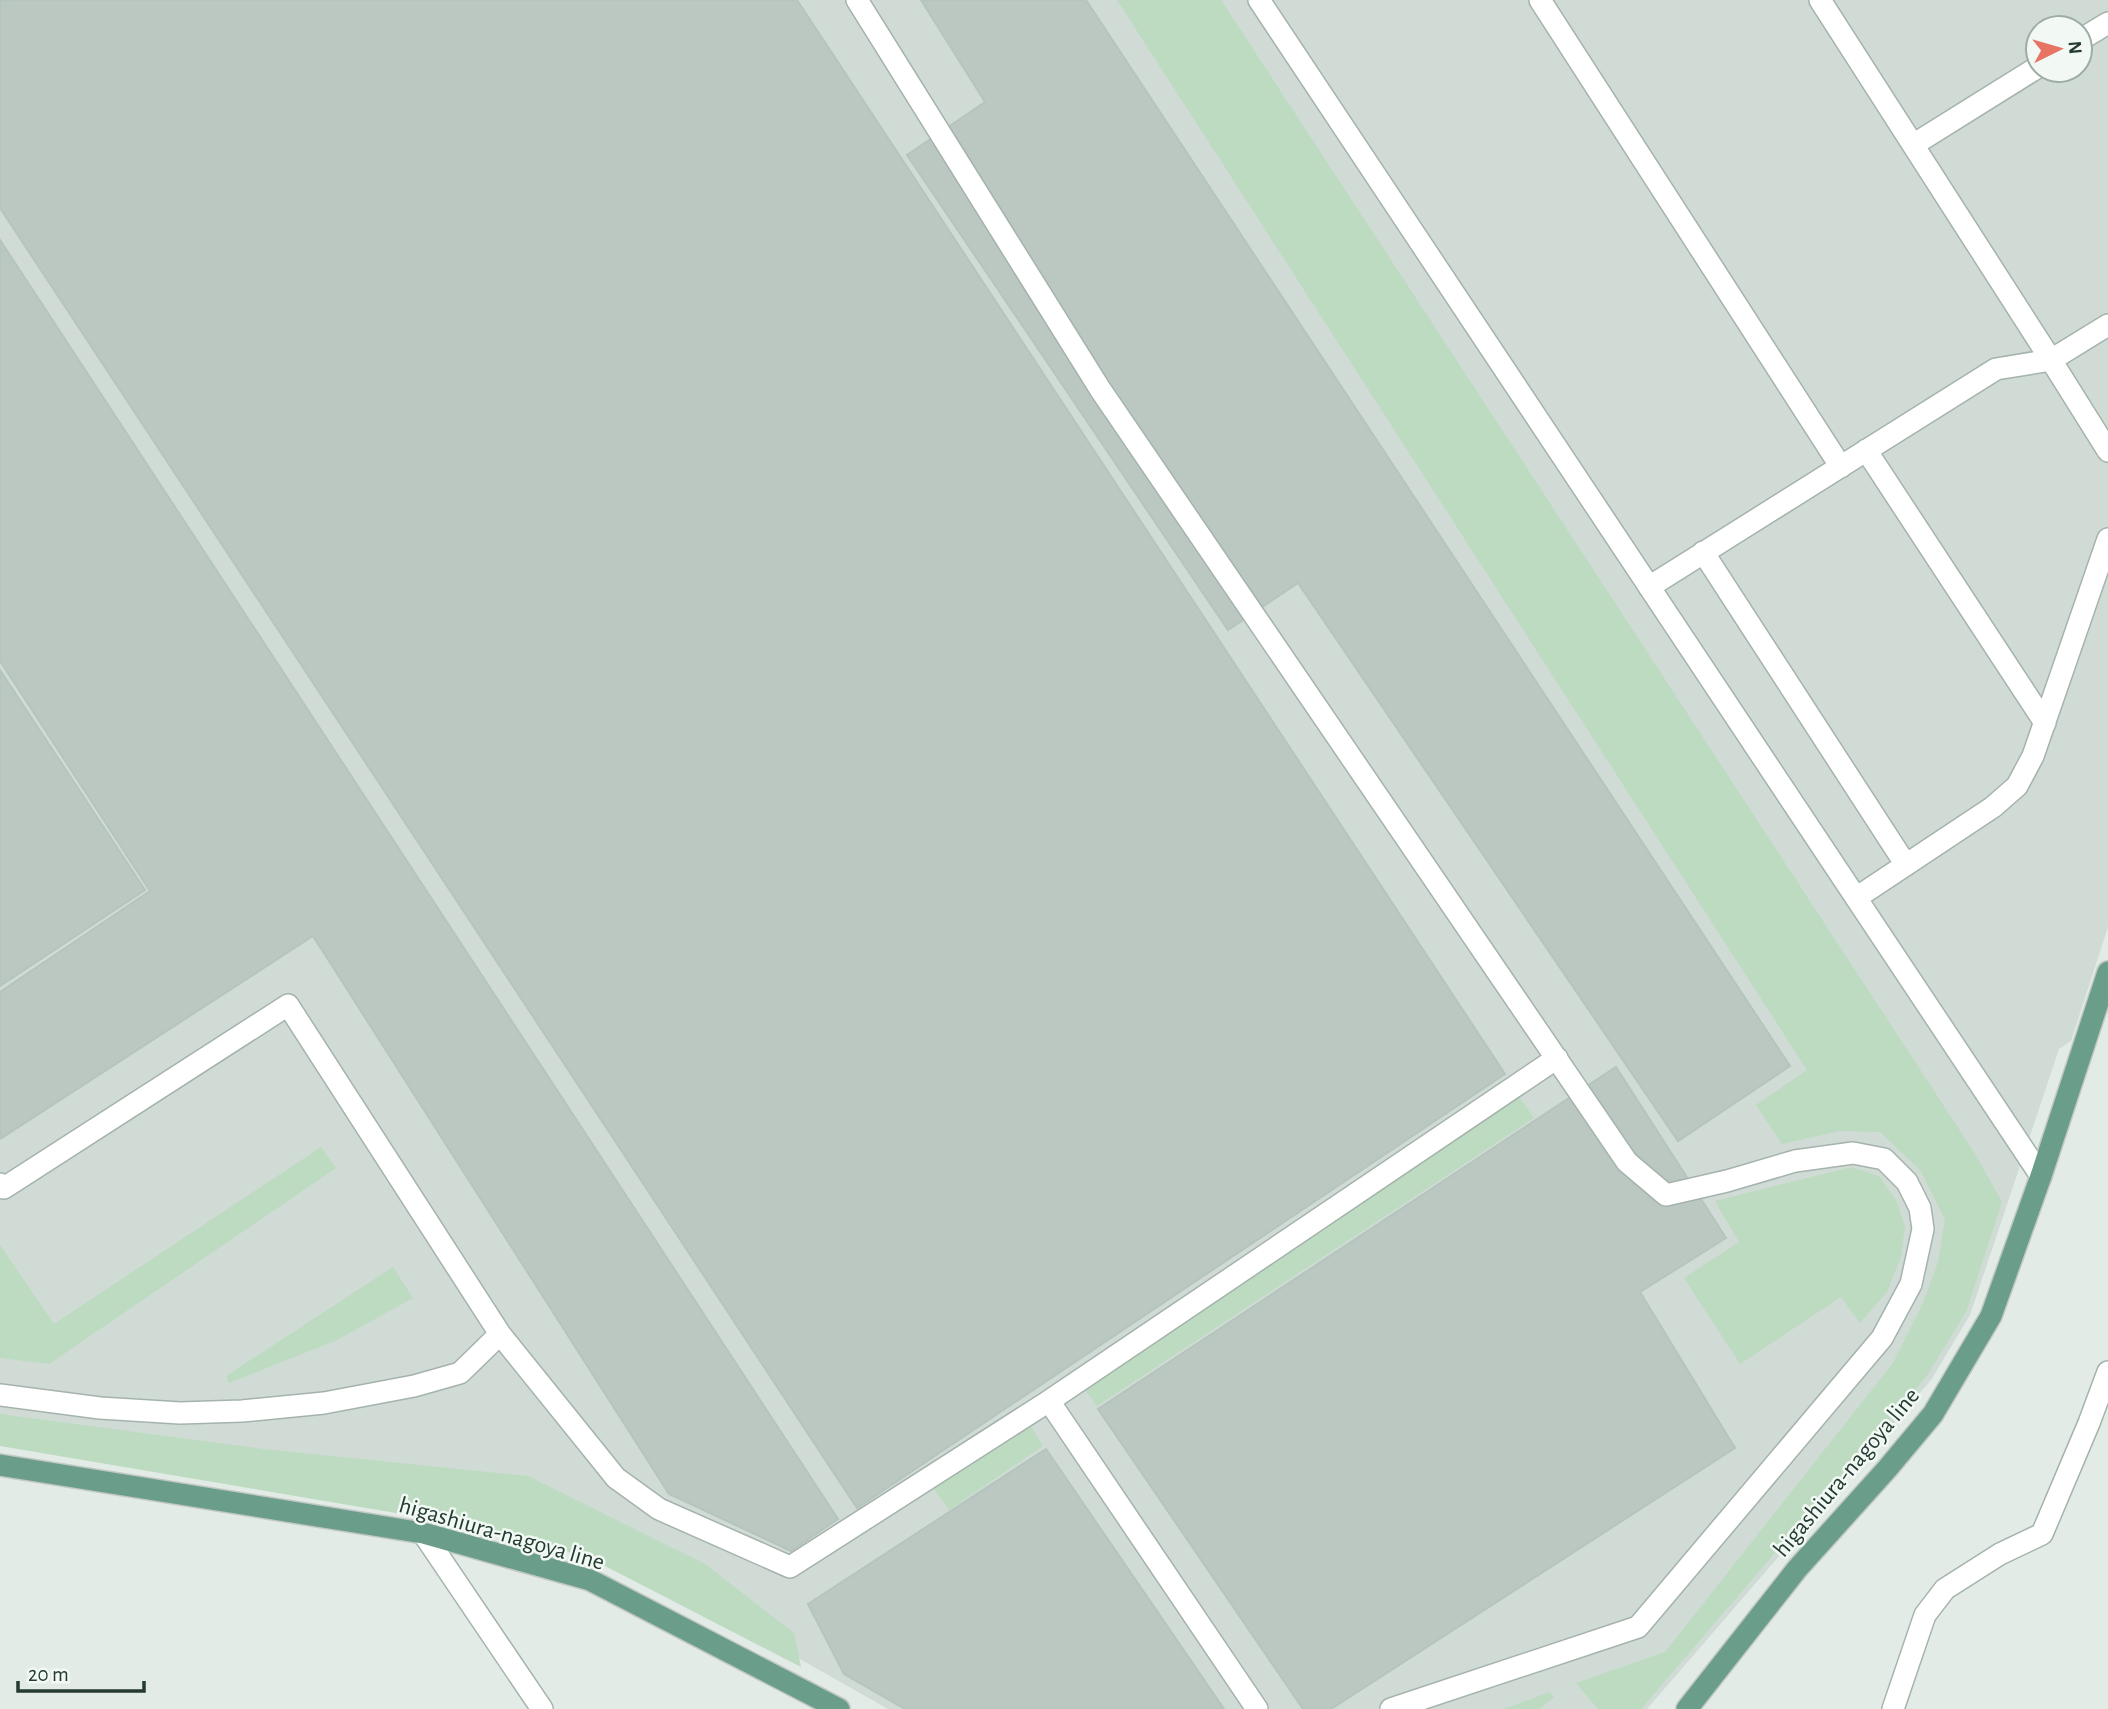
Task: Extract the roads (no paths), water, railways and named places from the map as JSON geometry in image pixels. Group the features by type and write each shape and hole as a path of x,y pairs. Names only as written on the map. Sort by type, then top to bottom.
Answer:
{"main road":[{"name":"higashiura-nagoya line","path":"1686,1709 1797,1569 1888,1469 1933,1414 1991,1316 2041,1176 2108,972"},
{"name":"higashiura-nagoya line","path":"0,1465 423,1533 590,1580 839,1709"}],"street":[{"path":"858,0 1100,389 1627,1162 1666,1195 1795,1161 1853,1153 1884,1159 1907,1182 1920,1208 1923,1229 1911,1284 1882,1338 1638,1626 1391,1709"},
{"path":"1259,0 2041,1176"},
{"path":"1540,0 1840,467"},
{"path":"1820,0 2108,451"},
{"path":"1913,145 2024,76"},
{"path":"1649,587 1996,369 2051,360 2108,325"},
{"path":"1866,450 2045,723"},
{"path":"1856,898 1993,807 2017,786 2033,756 2108,539"},
{"path":"1703,552 1906,865"},
{"path":"0,1184 4,1188 288,1005 500,1334 616,1478 659,1509 790,1567 1049,1401 1557,1058"},
{"path":"0,1395 100,1408 180,1413 324,1403 414,1386 460,1373 500,1334"},
{"path":"1893,1709 1925,1615 1945,1589 2000,1554 2042,1534 2108,1372"},
{"path":"1049,1401 1257,1709"},
{"path":"423,1533 542,1709"}]}
